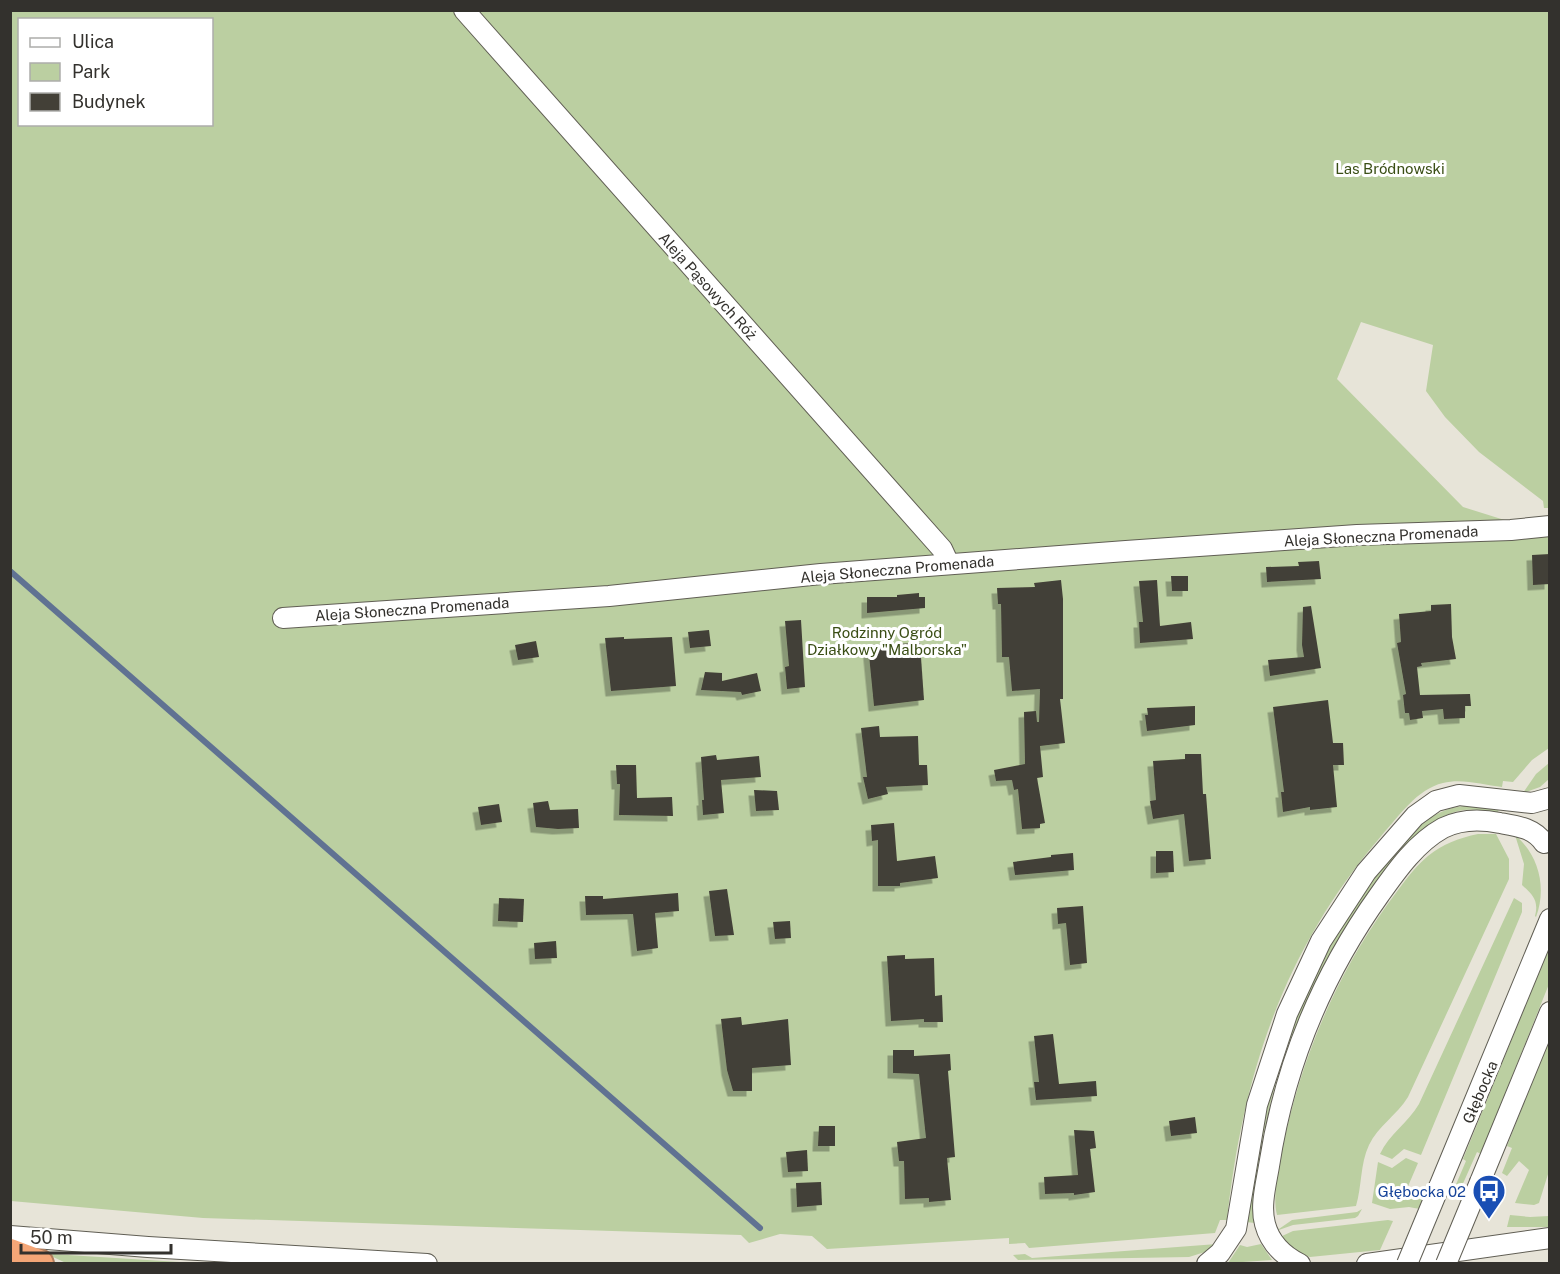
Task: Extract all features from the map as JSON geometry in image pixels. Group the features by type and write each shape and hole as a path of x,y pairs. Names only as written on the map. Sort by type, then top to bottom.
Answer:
{"highway":[{"path":"10,1253 39,1263"}],"street":[{"name":"Aleja Pąsowych Róż","path":"464,10 942,549 949,564"},
{"name":"Aleja Słoneczna Promenada","path":"283,618 624,594 821,574 949,564 1357,535 1510,530 1550,526"},
{"path":"1207,1263 1220,1253 1236,1230 1257,1105 1287,1014 1321,941 1366,872 1415,816 1436,801 1459,795 1532,803 1550,799 1543,822 1547,849"},
{"path":"1300,1263 1288,1258 1266,1227 1263,1210 1266,1184 1276,1122 1291,1067 1320,995 1347,944 1391,878 1418,847 1441,829 1464,821 1491,821 1531,831 1539,836 1547,849"},
{"name":"Głębocka","path":"1407,1263 1550,919"},
{"path":"1446,1263 1550,1012"},
{"path":"10,1236 172,1249 427,1263"},
{"path":"1367,1263 1550,1238"}],"green space":[{"name":"Rodzinny Ogród Działkowy \"Malborska\"","path":"10,11 1549,11 1549,508 1544,508 1543,501 1479,452 1445,417 1426,391 1433,345 1361,322 1337,379 1463,507 1549,534 1549,748 1532,760 1513,782 1503,781 1502,787 1458,781 1443,783 1425,791 1402,812 1348,878 1294,968 1274,1015 1257,1064 1244,1114 1227,1220 1220,1220 1215,1233 1029,1248 1025,1243 1009,1244 1009,1238 827,1249 812,1236 780,1234 749,1243 741,1235 203,1218 11,1201"},
{"path":"1549,763 1549,779 1540,787 1523,793 1536,774"},
{"path":"1476,805 1499,807 1498,813 1458,811 1438,820 1420,833 1366,899 1342,934 1321,972 1302,1011 1273,1093 1263,1135 1257,1177 1255,1223 1246,1222 1258,1144 1271,1085 1294,1020 1323,959 1359,900 1405,839 1428,819 1442,812 1456,807"},
{"path":"1478,834 1496,834 1509,859 1509,879 1408,1097 1377,1132 1369,1145 1356,1206 1277,1215 1275,1199 1278,1175 1290,1118 1309,1054 1335,992 1368,933 1406,879 1422,861 1445,845"},
{"path":"1515,835 1530,852 1539,873 1541,895 1536,917 1534,899 1522,885 1524,864"},
{"path":"1514,898 1522,903 1522,912 1421,1155 1404,1149 1392,1159 1380,1154 1388,1140 1419,1104"},
{"path":"1549,948 1549,984 1481,1154 1477,1152 1461,1188 1454,1189 1466,1161 1463,1159"},
{"path":"1549,1040 1549,1171 1539,1203 1534,1205 1515,1203 1529,1170 1519,1161 1507,1176 1502,1173 1512,1148 1507,1146"},
{"path":"1406,1158 1418,1163 1406,1191 1443,1187 1425,1210 1409,1207 1390,1209 1372,1203 1378,1162 1392,1168"},
{"path":"1362,1209 1355,1218 1293,1225 1276,1231 1292,1220 1357,1212"},
{"path":"1510,1215 1549,1216 1549,1227 1507,1227"},
{"path":"1393,1221 1380,1250 1310,1257 1294,1251 1280,1237 1293,1231"},
{"path":"1217,1244 1205,1252 1189,1257 1018,1260 1013,1255 1025,1254 1032,1258"},
{"path":"1261,1244 1272,1260 1228,1263 1240,1245 1247,1247"},
{"path":"52,1254 195,1263 66,1263 51,1256"}],"building":[{"path":"1550,554 1550,584 1533,585 1532,555"},
{"path":"1319,561 1321,579 1267,582 1266,567 1299,566 1298,562"},
{"path":"1171,576 1188,576 1188,591 1172,591"},
{"path":"1061,580 1063,699 1060,699 1065,743 1040,746 1043,777 1037,778 1045,823 1040,824 1040,828 1022,829 1018,789 1014,790 1012,780 996,781 994,770 1025,764 1024,712 1036,711 1037,722 1039,722 1040,689 1012,691 1009,657 1002,657 1001,604 998,604 997,588 1035,587 1034,583"},
{"path":"1157,580 1160,626 1191,622 1193,639 1140,643 1139,622 1143,622 1139,581"},
{"path":"919,593 919,597 925,597 925,608 867,613 867,597 897,597 897,595"},
{"path":"1451,604 1452,637 1456,659 1421,663 1422,666 1417,667 1420,695 1470,694 1471,706 1465,706 1465,718 1444,719 1443,709 1422,711 1423,718 1410,720 1409,713 1405,713 1403,695 1406,694 1397,643 1401,642 1399,614 1431,611 1431,605"},
{"path":"1311,606 1321,668 1270,676 1268,660 1304,657 1303,607"},
{"path":"801,620 805,687 787,689 785,667 789,666 785,621"},
{"path":"709,630 711,646 690,648 688,632"},
{"path":"624,637 624,639 672,637 676,686 611,691 605,638"},
{"path":"536,641 539,657 518,660 515,645"},
{"path":"920,643 924,700 874,706 868,645"},
{"path":"705,672 722,673 722,681 757,673 761,691 742,695 741,692 701,690"},
{"path":"1328,700 1333,743 1343,743 1344,765 1333,765 1337,807 1310,810 1310,807 1283,812 1281,792 1284,792 1273,707"},
{"path":"1195,706 1195,725 1147,731 1145,715 1148,715 1147,708"},
{"path":"879,726 880,737 918,736 919,765 927,765 928,785 886,787 888,794 868,799 863,777 867,777 861,728"},
{"path":"1185,754 1201,754 1203,794 1206,794 1211,859 1189,861 1184,814 1153,819 1150,801 1156,800 1153,761 1185,759"},
{"path":"716,755 717,760 759,756 761,777 721,780 724,813 703,815 701,757"},
{"path":"616,765 636,765 637,798 672,797 673,816 619,815 620,784 617,784"},
{"path":"754,790 777,791 779,810 756,811"},
{"path":"548,801 550,810 578,809 579,828 536,827 533,803"},
{"path":"499,804 502,822 481,825 478,807"},
{"path":"894,823 897,861 935,856 938,878 900,883 900,886 878,886 878,840 872,841 871,825"},
{"path":"1156,851 1173,851 1174,872 1156,873"},
{"path":"1073,853 1074,870 1015,875 1013,862"},
{"path":"727,889 734,935 715,936 709,891"},
{"path":"678,893 679,911 655,913 658,948 637,951 633,914 586,915 585,896 603,896 603,899"},
{"path":"499,898 524,899 523,922 498,921"},
{"path":"1083,906 1087,963 1070,965 1066,923 1058,924 1057,908"},
{"path":"790,921 791,938 775,939 773,922"},
{"path":"556,941 557,958 535,959 534,943"},
{"path":"905,955 905,959 934,958 935,996 942,995 943,1022 924,1022 924,1019 891,1021 887,956"},
{"path":"741,1017 742,1025 788,1019 791,1065 752,1068 752,1091 733,1091 727,1070 721,1019"},
{"path":"1053,1034 1059,1084 1096,1081 1097,1096 1036,1100 1034,1082 1039,1082 1034,1036"},
{"path":"893,1050 914,1050 914,1056 950,1054 951,1070 948,1071 955,1157 947,1158 951,1200 929,1202 929,1198 905,1199 904,1161 899,1161 897,1142 926,1138 919,1074 893,1073"},
{"path":"1195,1117 1197,1133 1171,1136 1169,1121"},
{"path":"819,1126 835,1126 835,1146 818,1146"},
{"path":"1074,1130 1094,1131 1096,1148 1090,1149 1095,1192 1074,1195 1074,1193 1045,1194 1044,1177 1078,1175"},
{"path":"807,1150 808,1171 788,1172 786,1152"},
{"path":"821,1182 822,1205 797,1207 796,1183"}],"waterway":[{"path":"10,571 760,1228"}],"place":[{"name":"Głębocka 02","path":"1489,1220"}],"park label":[{"name":"Las Bródnowski","path":"1390,168"}]}
